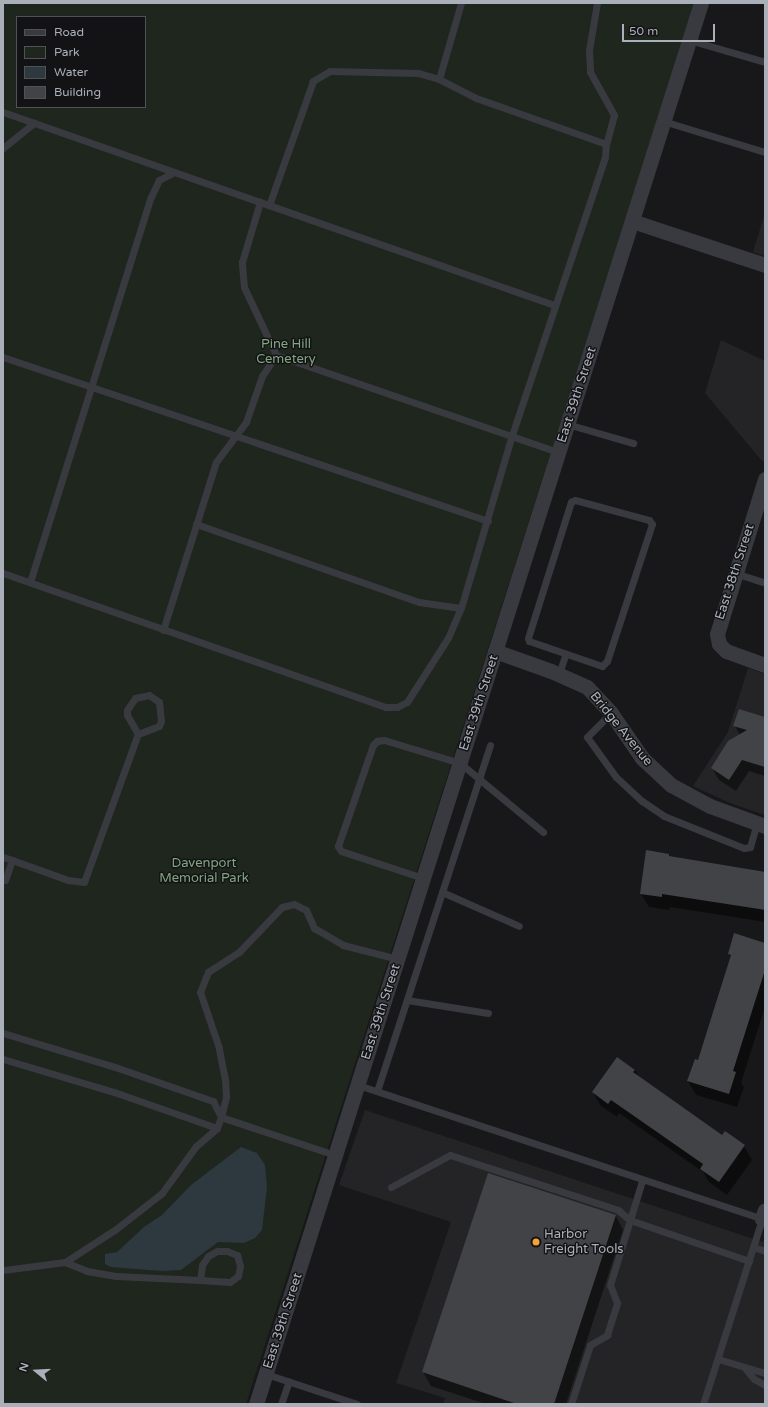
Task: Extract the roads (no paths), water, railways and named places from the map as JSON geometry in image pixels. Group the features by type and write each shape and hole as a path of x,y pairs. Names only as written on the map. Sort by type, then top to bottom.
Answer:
{"street":[{"name":"East 39th Street","path":"256,1404 701,3"},
{"path":"632,221 765,265"},
{"name":"East 38th Street","path":"765,479 718,624 719,644 735,655 765,665"},
{"name":"Bridge Avenue","path":"495,651 559,674 587,687 611,713 642,758 671,785 710,806 761,824"}],"lane":[{"path":"439,79 461,3"},
{"path":"3,573 163,630 386,706 397,707 407,702 448,638 461,608 488,521 512,435 554,305 606,157 606,144 614,115 590,72 589,50 597,3"},
{"path":"689,40 765,62"},
{"path":"269,205 313,82 330,71 418,73 439,79 476,98 606,144"},
{"path":"3,112 173,173 554,305"},
{"path":"663,121 765,152"},
{"path":"3,148 34,123"},
{"path":"30,582 93,387 151,197 159,180 173,173"},
{"path":"260,202 242,262 244,287 276,355 558,452"},
{"path":"163,630 216,462 246,422 262,376 276,355"},
{"path":"3,357 488,521"},
{"path":"567,424 633,443"},
{"path":"575,500 649,520 652,524 608,660 602,666 566,655 529,641 528,638 572,502 575,500"},
{"path":"196,524 419,602 461,608"},
{"path":"734,573 765,582"},
{"path":"559,674 566,655"},
{"path":"3,857 68,880 84,882 138,734 159,726 161,721 159,702 149,695 135,698 127,710 127,715 138,734"},
{"path":"611,713 587,737 616,777 642,801 664,816 744,848 750,847 761,824"},
{"path":"423,878 341,851 338,846 373,745 377,741 384,740 460,763 543,832"},
{"path":"377,1091 490,745"},
{"path":"3,879 5,880 12,860"},
{"path":"442,892 519,926"},
{"path":"3,1270 65,1262 116,1229 162,1193 196,1146 217,1128 226,1097 226,1080 219,1048 200,992 208,972 239,952 282,907 294,904 306,910 314,928 343,945 398,958"},
{"path":"407,1000 488,1013"},
{"path":"3,1033 118,1068 213,1101 221,1117 335,1155"},
{"path":"3,1059 114,1092 217,1128"},
{"path":"358,1085 642,1181 763,1214 703,1404"},
{"path":"391,1187 450,1155 618,1210 630,1220 749,1261"},
{"path":"571,1404 590,1345 607,1335 612,1322 618,1303 610,1285 642,1181"},
{"path":"753,1247 765,1251"},
{"path":"65,1262 87,1271 116,1276 230,1282 238,1276 240,1266 238,1255 228,1251 217,1251 208,1256 202,1265 200,1280"},
{"path":"718,1359 765,1373"},
{"path":"745,1368 754,1379 765,1385"},
{"path":"266,1374 357,1404"},
{"path":"282,1404 289,1381"}],"water":[{"path":"241,1147 257,1153 265,1165 267,1187 262,1230 255,1238 244,1243 218,1242 181,1270 162,1271 111,1267 105,1264 105,1254 117,1252 144,1227 162,1215 191,1185"}],"place":[{"name":"Harbor Freight Tools","path":"536,1242"}],"park label":[{"name":"Pine Hill Cemetery","path":"286,352"},
{"name":"Davenport Memorial Park","path":"204,872"}]}
